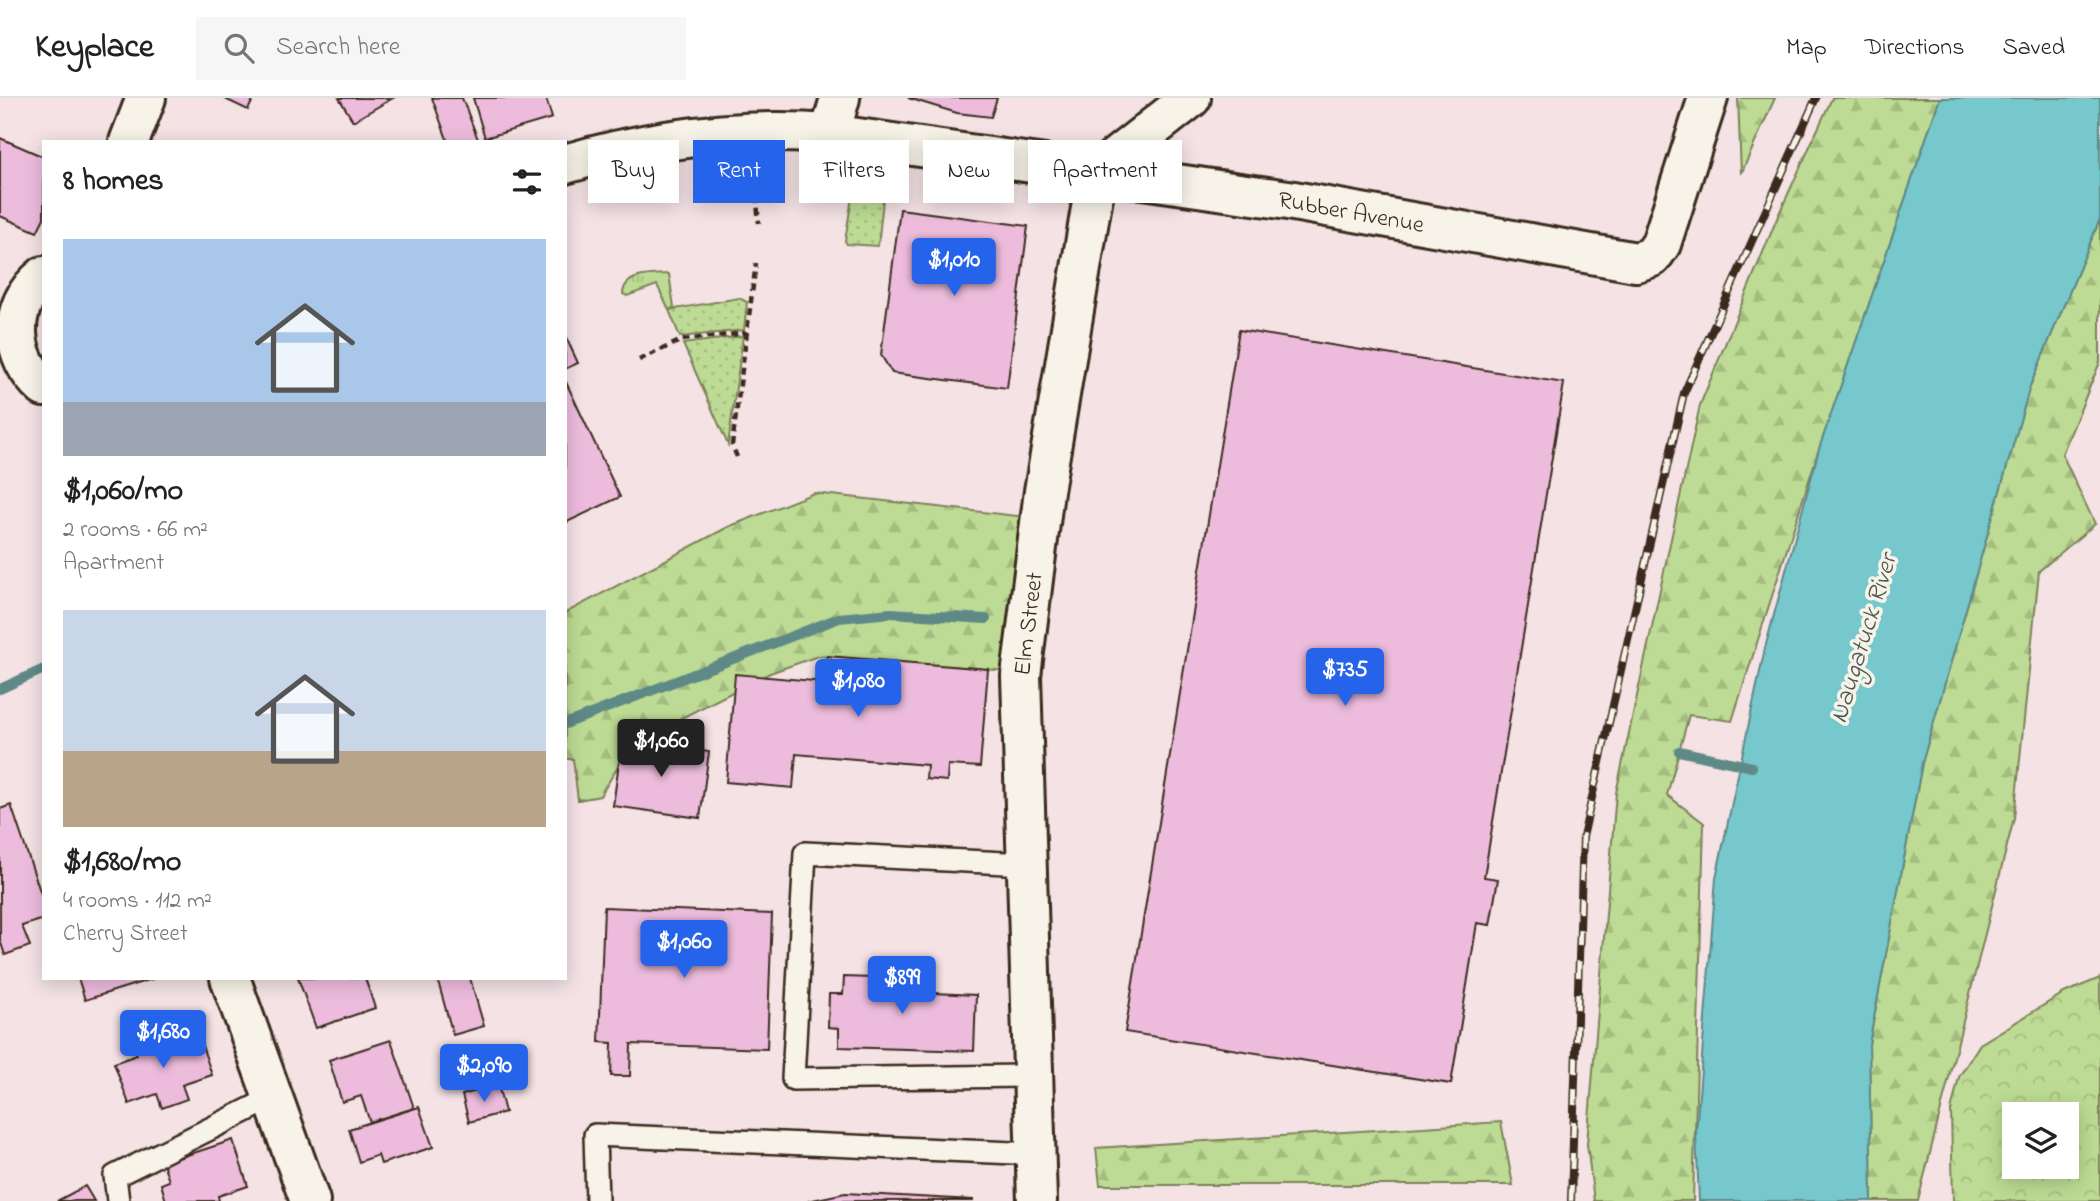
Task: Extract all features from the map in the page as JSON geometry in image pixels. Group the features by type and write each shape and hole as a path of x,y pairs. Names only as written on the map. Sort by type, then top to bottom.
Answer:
{"street":[{"path":"130,140 146,98"},
{"path":"1138,140 1191,98"},
{"name":"Rubber Avenue","path":"1182,184 1288,200 1636,262 1652,257 1661,244 1708,98"},
{"name":"Rubber Avenue","path":"567,163 604,152 835,116 1028,157"},
{"name":"Elm Street","path":"1037,1201 1021,676 1044,491 1092,203"},
{"path":"22,367 16,327 24,291"},
{"path":"231,980 310,1201"}],"lane":[{"path":"1027,864 805,853 793,1079 1034,1076"},
{"path":"118,1201 115,1176 274,1097"},
{"path":"597,1201 595,1135 1036,1154"}],"path":[{"path":"757,203 759,223"},
{"path":"737,457 732,445 756,263"},
{"path":"639,360 682,340 747,333"}],"green space":[{"path":"1738,98 1775,98 1741,174"},
{"path":"1832,98 1940,98 1819,449 1732,721 1689,715 1667,795 1704,823 1693,1201 1594,1201 1587,1144 1616,793 1700,405 1778,216"},
{"path":"851,203 883,203 878,246 847,244 845,241"},
{"path":"2100,219 2100,362 2062,454 2095,524 2039,571 2014,818 1918,1201 1872,1201 1869,1044 1922,763 2030,386"},
{"path":"669,274 674,307 669,310 657,285 627,296 623,294 628,282 640,276"},
{"path":"739,298 747,302 744,330 680,337 669,310"},
{"path":"743,336 728,445 683,344"},
{"path":"814,493 1027,517 1008,671 818,656 770,673 646,736 636,737 600,796 578,800 573,759 567,759 567,612 728,527"},
{"path":"2100,978 2100,1201 1953,1201 1951,1111 1959,1077 1980,1044 2064,993"},
{"path":"1501,1122 1513,1185 1100,1185 1096,1148"}],"water":[{"name":"Naugatuck River","path":"1940,98 2100,98 2100,219 2030,386 1922,763 1869,1044 1872,1201 1699,1201 1696,1133 1716,878 1765,648 1819,449"}],"building":[{"path":"223,98 254,98 248,110"},
{"path":"339,98 393,98 353,121"},
{"path":"432,98 462,98 478,140 447,140"},
{"path":"473,98 546,98 552,118 485,138"},
{"path":"908,98 997,98 991,117 957,113"},
{"path":"0,138 42,156 42,222 37,232 0,216"},
{"path":"900,209 1028,226 1007,388 892,373 881,355"},
{"path":"1239,330 1564,383 1484,877 1498,879 1490,925 1477,923 1451,1084 1125,1032"},
{"path":"567,339 578,363 567,368"},
{"path":"567,384 620,497 567,522"},
{"path":"827,656 988,669 980,767 948,765 947,781 926,779 927,765 796,754 793,788 726,782 735,674 825,682"},
{"path":"622,740 709,752 700,818 613,806"},
{"path":"11,805 42,897 42,920 22,926 30,946 5,955 0,940 0,809"},
{"path":"604,907 772,914 767,1049 631,1044 630,1076 611,1076 612,1043 599,1042"},
{"path":"844,977 934,980 934,993 976,995 974,1051 839,1047 839,1028 828,1027 829,994 843,994"},
{"path":"79,980 149,980 85,1000"},
{"path":"299,980 366,980 375,1008 316,1028"},
{"path":"438,980 471,980 484,1026 453,1035"},
{"path":"173,1034 175,1042 198,1034 212,1075 182,1085 187,1099 162,1108 157,1094 129,1104 114,1063 137,1055 134,1048"},
{"path":"391,1040 414,1108 370,1122 361,1096 342,1102 329,1060"},
{"path":"498,1085 505,1112 469,1122 462,1095"},
{"path":"419,1107 433,1147 381,1164 378,1155 359,1162 349,1129"},
{"path":"233,1140 248,1186 218,1196 219,1201 166,1201 161,1184 169,1181 163,1163"},
{"path":"85,1186 94,1201 57,1201"},
{"path":"845,1193 973,1200 973,1201 808,1201"}],"waterway":[{"path":"567,723 839,618 891,613 986,619"},
{"path":"0,689 42,670"},
{"path":"1679,751 1752,767"}],"railway":[{"path":"1571,1201 1583,837 1684,393 1816,98"}]}
